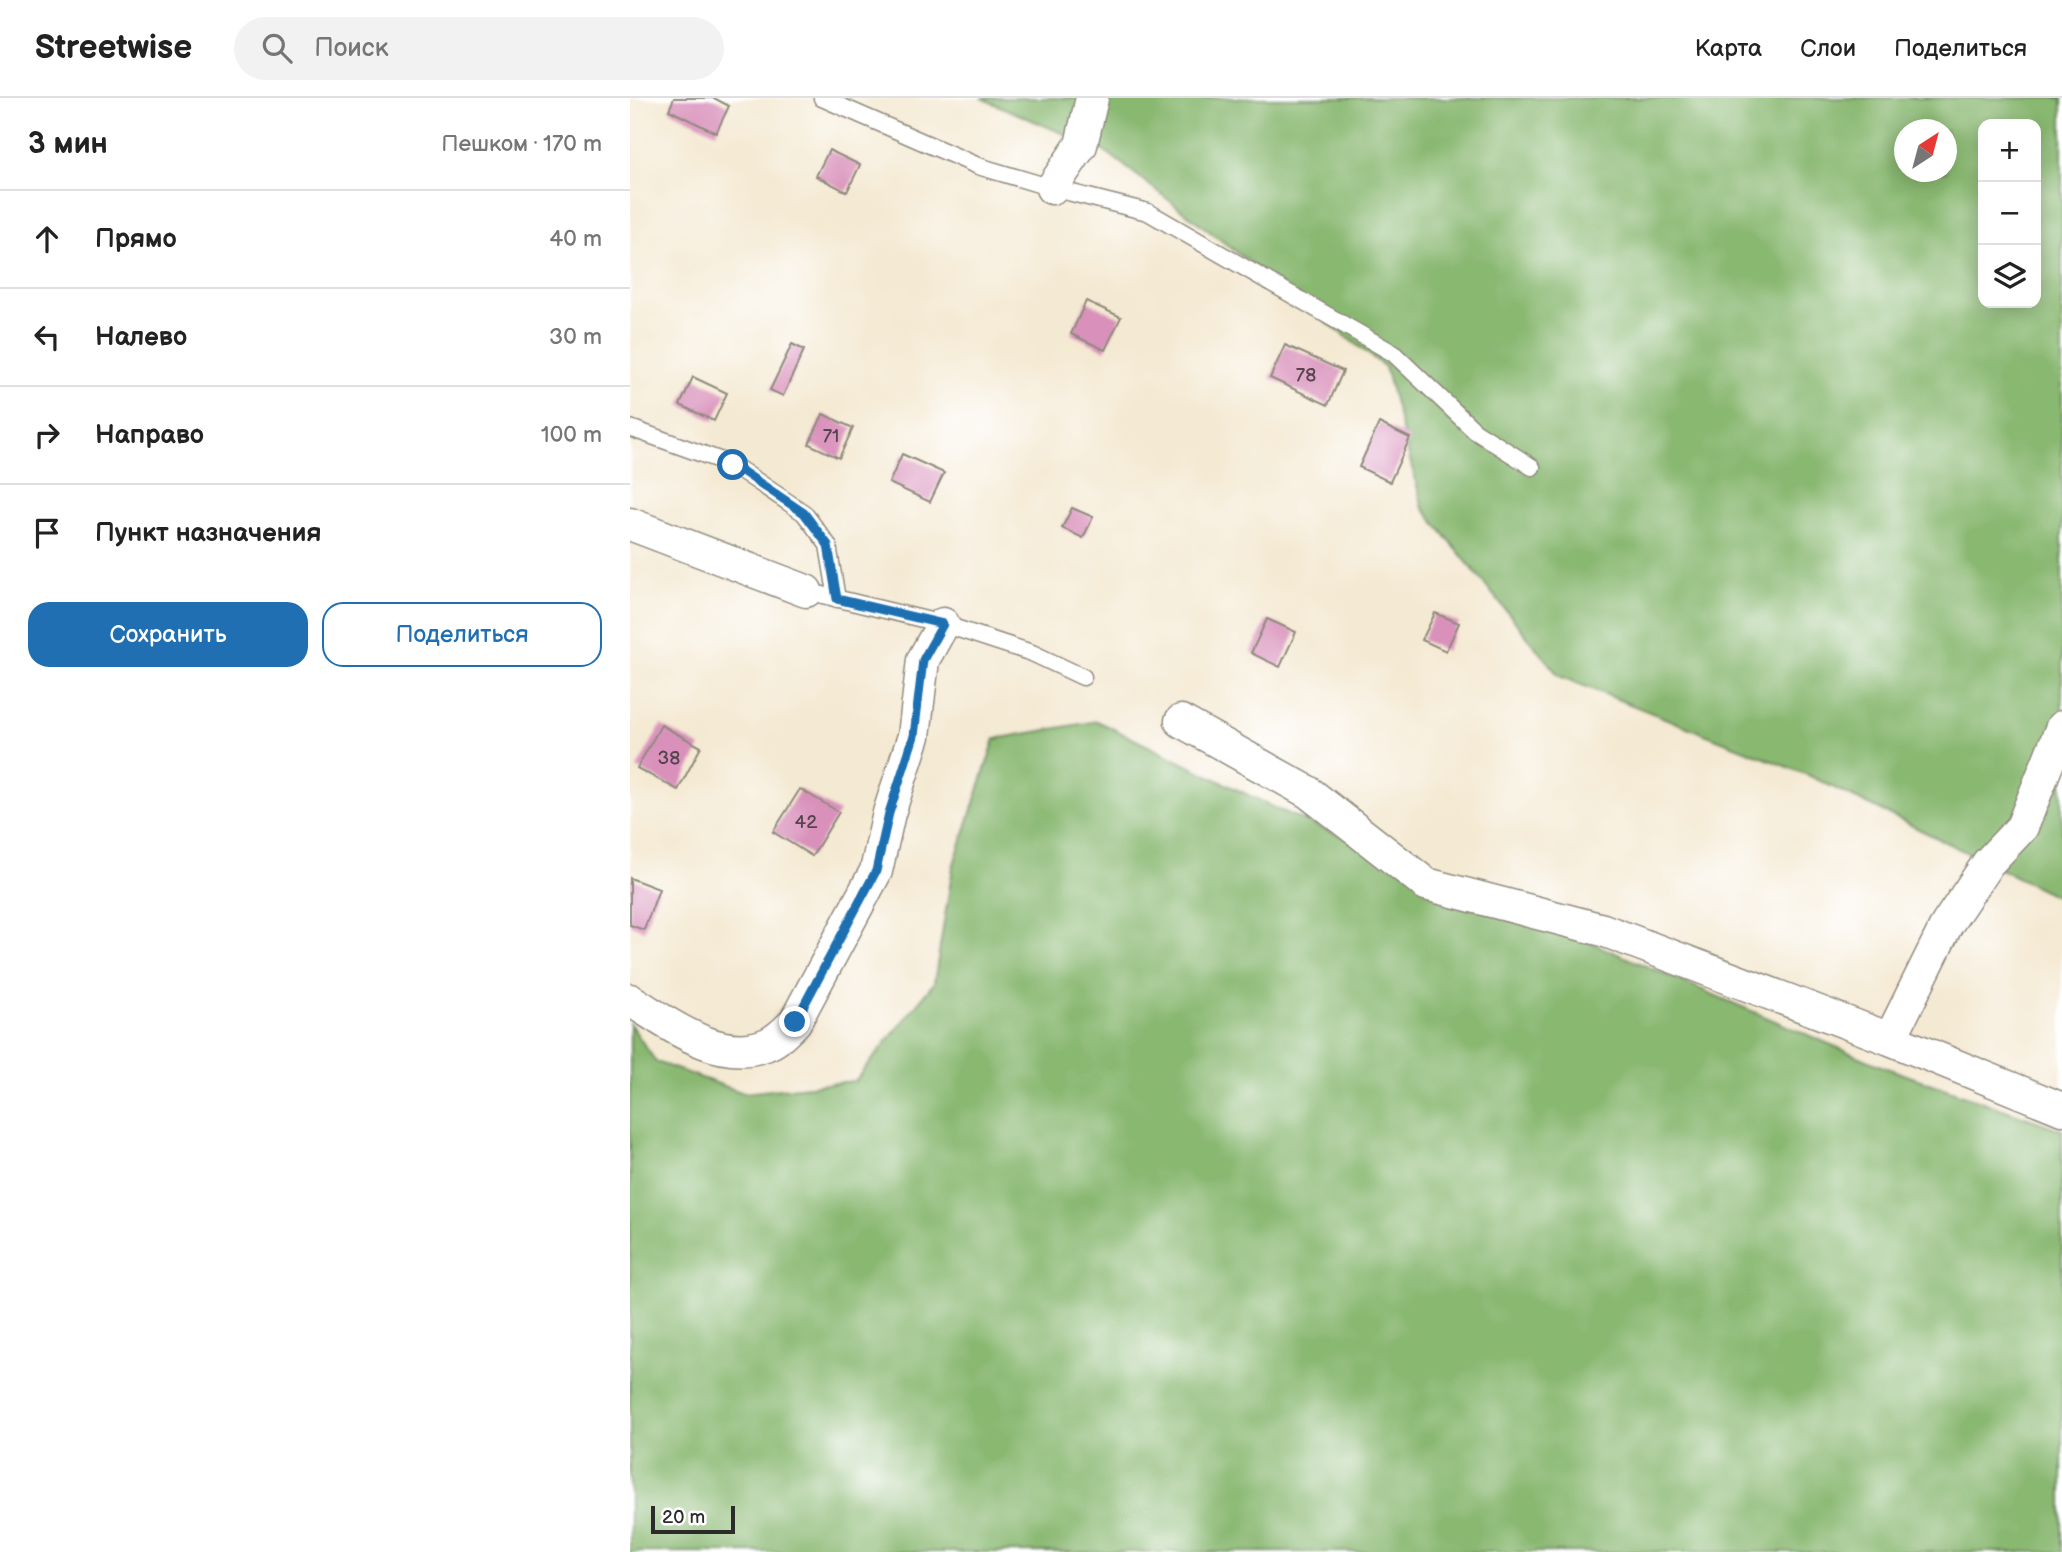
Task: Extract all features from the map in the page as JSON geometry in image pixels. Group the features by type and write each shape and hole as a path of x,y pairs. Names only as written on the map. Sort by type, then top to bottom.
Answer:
{"street":[{"path":"1052,188 1081,145 1092,98"},
{"path":"630,524 806,591"},
{"path":"630,1000 706,1044 742,1051 766,1045 780,1037 795,1022 876,871 889,813 914,736 923,660 943,624"},
{"path":"1181,720 1308,792 1426,884 1603,930 1890,1039 2062,1109"},
{"path":"1890,1039 1947,924 1988,863 2022,827 2062,727"}],"lane":[{"path":"822,98 978,166 1148,212 1394,353 1475,431 1532,467"},
{"path":"630,428 733,465 804,513 828,545 837,599"},
{"path":"806,591 943,624 1032,653 1083,677"}],"green space":[{"path":"981,98 2062,98 2062,899 1810,776 1559,676 1423,508 1385,367 1108,153"},
{"path":"1097,721 1277,809 1881,1066 2062,1130 2062,1552 630,1552 630,1024 656,1062 744,1093 855,1081 934,983 953,867 995,739"}],"building":[{"path":"674,98 714,98 729,106 716,133 669,110"},
{"path":"829,150 860,165 847,192 816,176"},
{"path":"1086,301 1121,317 1105,350 1071,334"},
{"path":"792,344 804,350 783,396 770,390"},
{"path":"1285,345 1343,371 1328,405 1270,378"},
{"path":"693,377 727,393 714,421 680,405"},
{"path":"823,414 853,428 839,458 809,444"},
{"path":"1379,423 1410,438 1390,482 1359,467"},
{"path":"902,454 944,473 930,502 889,483"},
{"path":"1072,508 1093,517 1083,538 1062,528"},
{"path":"1435,613 1459,623 1446,651 1422,640"},
{"path":"1267,619 1296,632 1280,667 1251,653"},
{"path":"661,725 701,747 678,790 637,768"},
{"path":"800,789 839,812 812,856 773,832"},
{"path":"630,878 659,889 644,930 630,925"}],"route":[{"path":"733,465 804,513 828,545 837,599 943,624 923,660 914,736 889,813 876,871 795,1022"}]}
